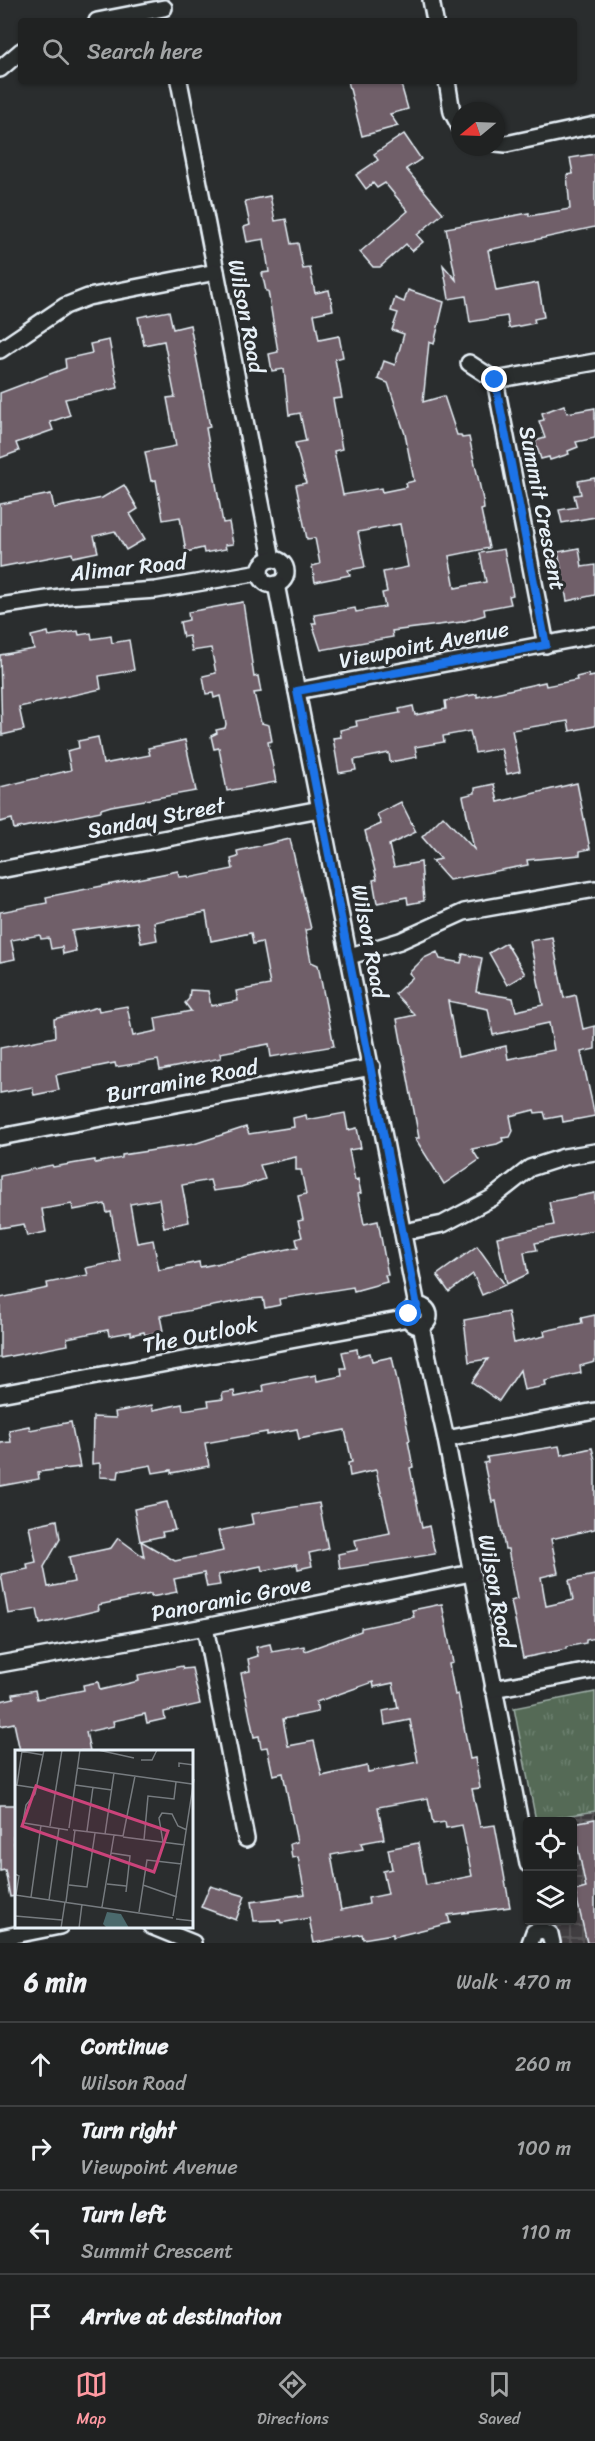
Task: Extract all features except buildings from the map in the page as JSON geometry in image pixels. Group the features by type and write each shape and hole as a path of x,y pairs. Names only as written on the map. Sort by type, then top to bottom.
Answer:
{"street":[{"path":"432,0 435,18"},
{"path":"116,18 165,10"},
{"path":"0,69 18,54"},
{"name":"Wilson Road","path":"180,84 272,559"},
{"path":"447,84 451,106"},
{"path":"505,144 595,125"},
{"path":"0,350 65,306 88,297 216,272"},
{"path":"470,363 495,380 595,362"},
{"name":"Summit Crescent","path":"495,380 546,645"},
{"path":"272,559 280,561 286,572 283,580 276,584 264,580 260,572 264,563 272,559"},
{"name":"Alimar Road","path":"0,606 67,596 156,590 260,572"},
{"name":"Wilson Road","path":"276,584 404,1232 416,1317 446,1439 523,1839"},
{"name":"Viewpoint Avenue","path":"297,691 595,635"},
{"name":"Sanday Street","path":"0,870 320,809"},
{"path":"350,956 400,941 464,912 595,889"},
{"name":"Burramine Road","path":"0,1137 372,1068"},
{"path":"404,1232 443,1224 492,1198 530,1168 564,1157 595,1152"},
{"name":"The Outlook","path":"0,1394 416,1317"},
{"path":"446,1439 595,1411"},
{"name":"Panoramic Grove","path":"0,1665 205,1627 471,1573"},
{"path":"205,1627 246,1839"},
{"path":"493,1689 595,1670"},
{"path":"0,1938 27,1938 54,1928"},
{"path":"157,1928 193,1943"},
{"path":"535,1931 550,1934 552,1943"}],"shaded area":[{"path":"595,1811 595,1943 559,1943 555,1925 577,1925 577,1817 565,1817"}],"green space":[{"path":"595,1692 595,1811 560,1817 535,1817 514,1708"}],"route":[{"path":"409,1314 413,1307 417,1306 404,1232 297,691 546,645 495,380"}]}
